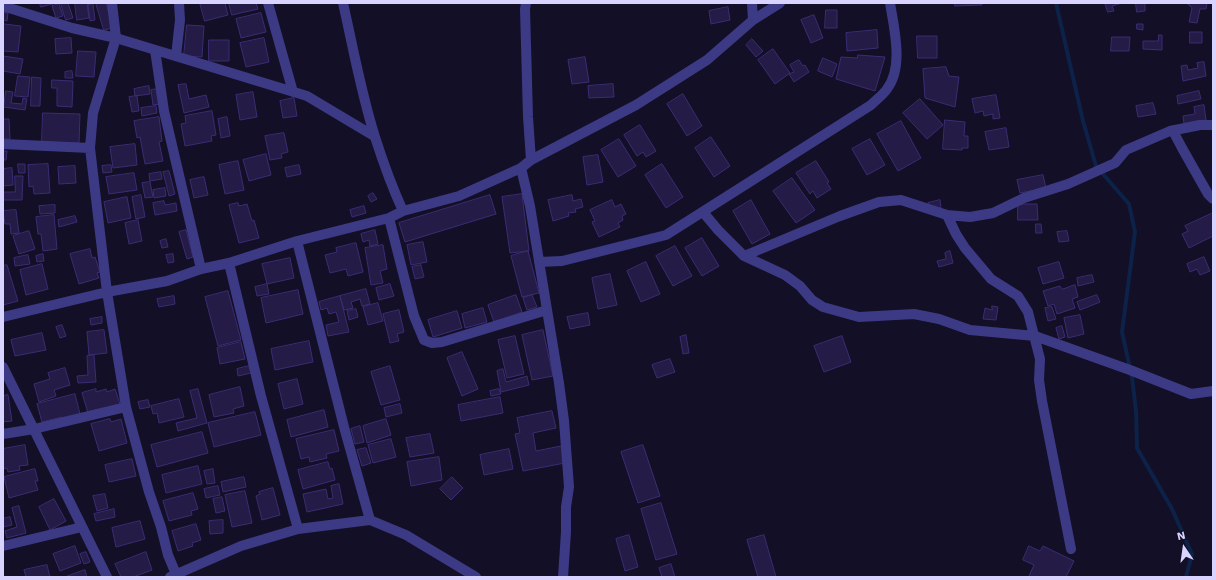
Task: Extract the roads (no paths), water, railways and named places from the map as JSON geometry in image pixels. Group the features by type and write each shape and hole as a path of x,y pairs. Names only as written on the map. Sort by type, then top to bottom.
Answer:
{"street":[{"path":"112,3 116,38 93,113 90,148 107,292 126,407 149,492 161,526 173,576 241,546 298,529 370,520 406,535 476,577"},
{"path":"176,56 180,20 179,3"},
{"path":"268,3 293,92"},
{"path":"343,3 356,66 374,136 403,211"},
{"path":"526,3 528,116 531,160"},
{"path":"752,3 753,20"},
{"path":"3,317 107,292 167,281 201,269 229,263 297,241 389,218 403,211 459,196 521,168 531,160 643,101 707,60 753,20 780,3"},
{"path":"539,262 562,261 666,235 871,105 888,89 893,78 897,58 890,3"},
{"path":"3,6 72,28 116,38 307,96 374,136"},
{"path":"155,50 164,111 201,269"},
{"path":"744,256 840,216 879,202 900,200 947,215 970,217 993,213 1024,198 1068,184 1105,168 1115,163 1126,150 1174,130 1200,125 1213,125"},
{"path":"1174,130 1182,148 1208,194 1213,199"},
{"path":"3,144 90,148"},
{"path":"521,168 530,206 560,383 569,487 566,507 563,577"},
{"path":"703,212 718,230 744,256 785,275 800,286 812,300 823,307 859,317 914,314 939,319 970,330 1035,336 1192,394 1213,391"},
{"path":"947,215 965,248 991,279 1018,296 1028,312 1040,359 1039,380 1046,429 1055,466 1071,549"},
{"path":"389,218 414,316 424,340 432,343 442,342 547,310"},
{"path":"297,241 344,427 370,520"},
{"path":"229,263 261,396 298,529"},
{"path":"3,367 107,577"},
{"path":"3,434 34,429 126,407"},
{"path":"3,546 82,527"}],"waterway":[{"path":"1056,3 1083,121 1096,166 1129,204 1135,232 1122,332 1132,377 1136,411 1137,448 1172,509 1192,554 1186,577"}]}
